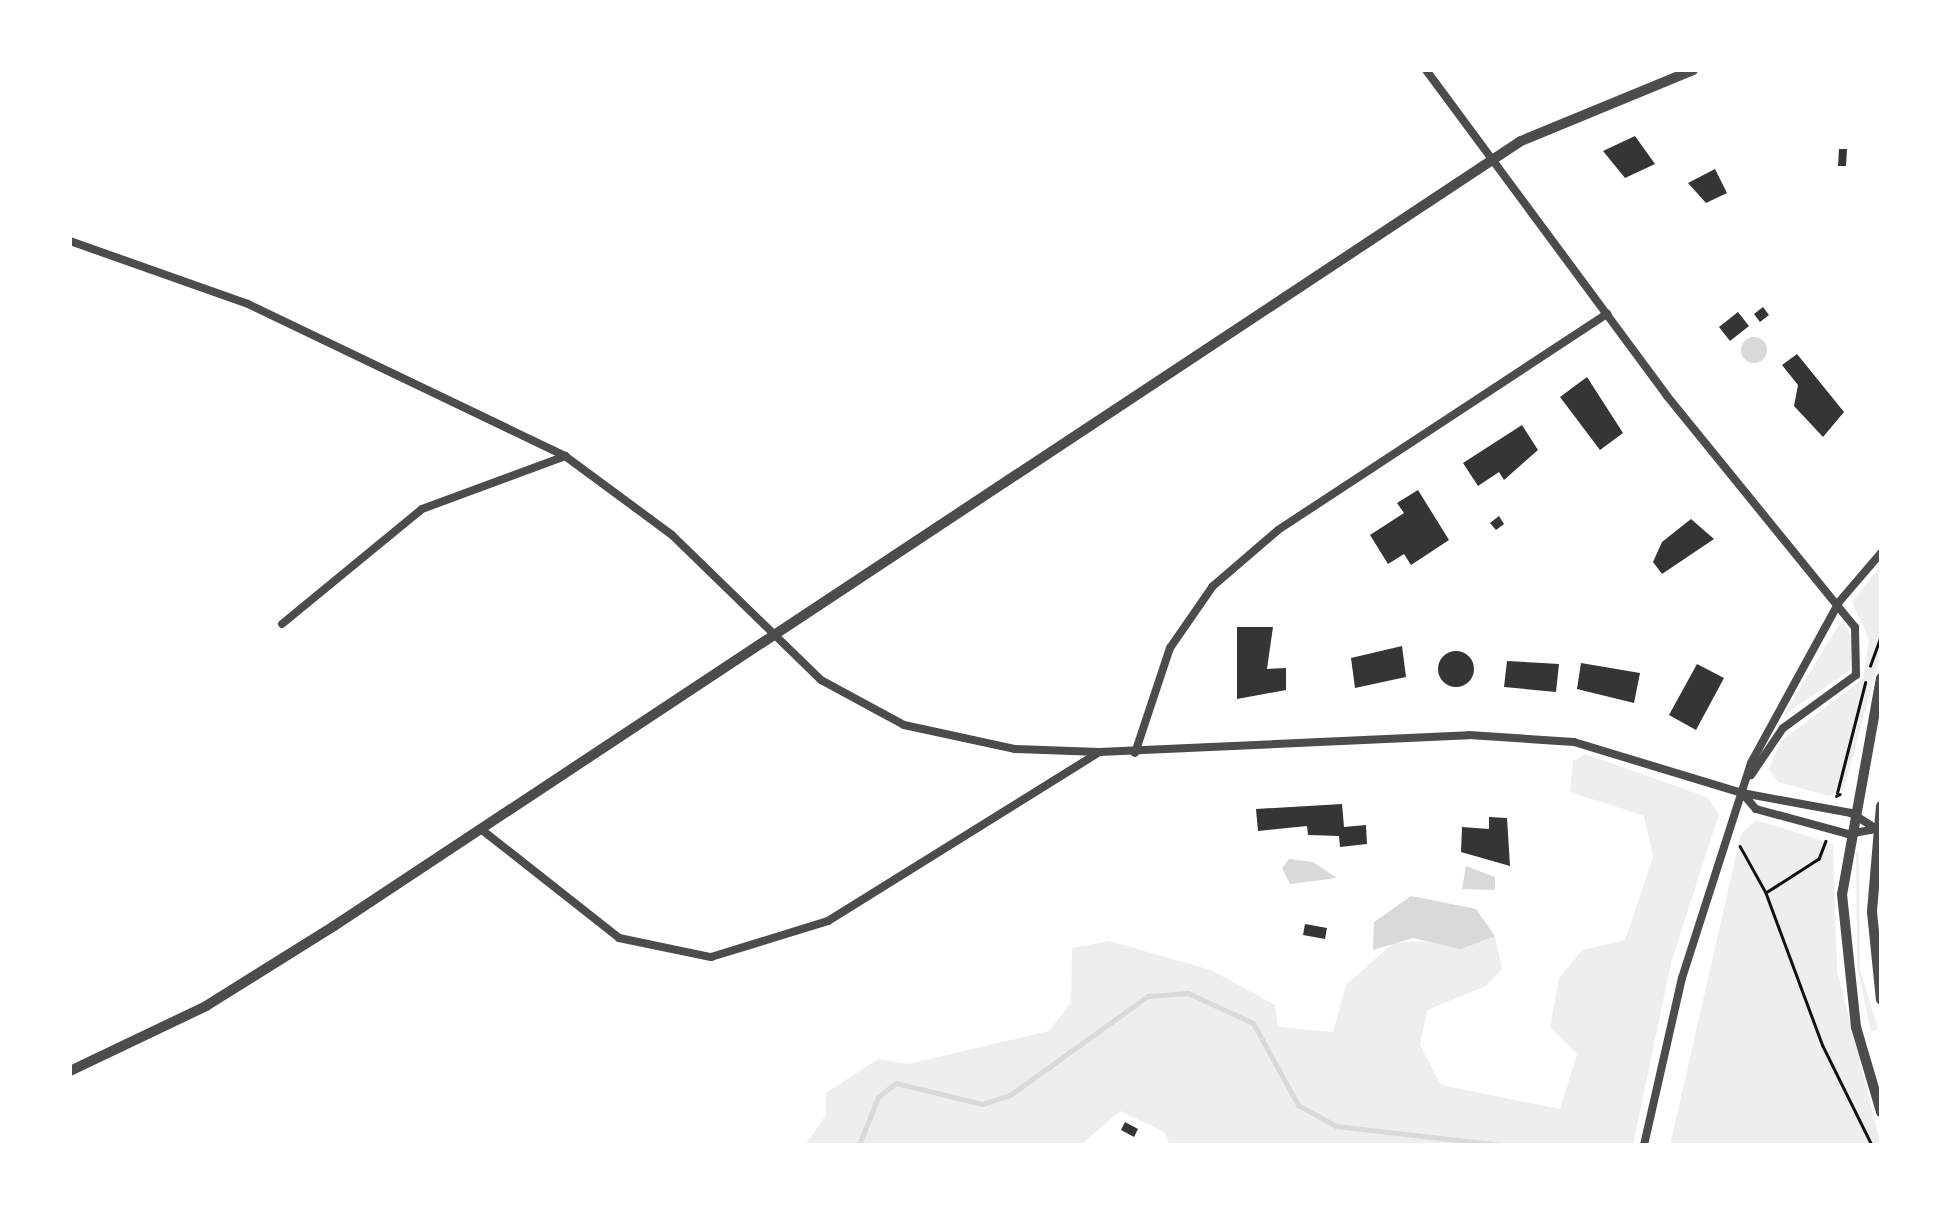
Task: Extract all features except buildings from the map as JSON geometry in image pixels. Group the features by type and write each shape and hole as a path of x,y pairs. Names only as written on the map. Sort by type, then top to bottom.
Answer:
{"street":[{"path":"1426,70 1497,158 1607,314 1839,602 1860,640 1860,666 1783,728 1751,776"},
{"path":"70,1070 206,1006 482,830 1550,124 1669,74 1692,70"},
{"path":"70,241 248,304 566,456 672,535 776,638 857,706 904,725 1015,748 1135,753 1496,736 1626,753 1742,793 1850,813 1879,829"},
{"path":"1135,753 1164,661 1213,586 1278,530 1607,314"},
{"path":"282,624 422,509 566,456"},
{"path":"1644,1145 1682,978 1742,793 1839,602 1881,553"},
{"path":"1881,678 1850,813 1846,967 1881,1112"},
{"path":"482,830 619,938 711,957 828,920 1100,752"},
{"path":"1742,793 1756,808 1848,834 1879,829"},
{"path":"1881,806 1872,912 1881,1000"}],"path":[{"path":"1838,794 1881,635"},
{"path":"1766,893 1819,859 1826,841"},
{"path":"1738,843 1766,893 1823,1046 1872,1145"}],"shaded area":[{"path":"1754,337 1763,341 1767,350 1763,359 1754,363 1745,359 1741,350 1745,341"},
{"path":"1881,565 1881,653 1844,789 1829,796 1778,782 1769,769 1781,741 1863,679 1869,639 1852,602"},
{"path":"1842,620 1853,639 1850,670 1783,716"},
{"path":"1585,754 1707,797 1719,814 1671,963 1633,1145 1170,1145 1164,1132 1120,1111 1081,1145 805,1145 826,1115 826,1093 878,1059 908,1064 1049,1031 1071,1003 1072,948 1109,941 1211,970 1275,1005 1278,1027 1333,1032 1346,985 1393,943 1495,936 1502,969 1486,986 1427,1010 1420,1045 1441,1085 1560,1109 1577,1054 1550,1027 1559,978 1582,950 1625,940 1653,857 1644,816 1570,792 1573,761"},
{"path":"1756,820 1833,844 1837,971 1881,1145 1670,1145 1741,834"},
{"path":"1856,851 1860,969 1878,1029 1871,1032 1857,966"},
{"path":"1289,859 1313,862 1337,878 1290,884 1282,868"},
{"path":"1466,866 1495,877 1495,890 1462,889"},
{"path":"1411,896 1476,909 1495,936 1461,949 1413,938 1373,950 1374,922"}],"waterway":[{"path":"859,1145 878,1097 896,1083 982,1104 1010,1095 1148,996 1188,993 1253,1023 1298,1105 1336,1126 1499,1145"}]}
